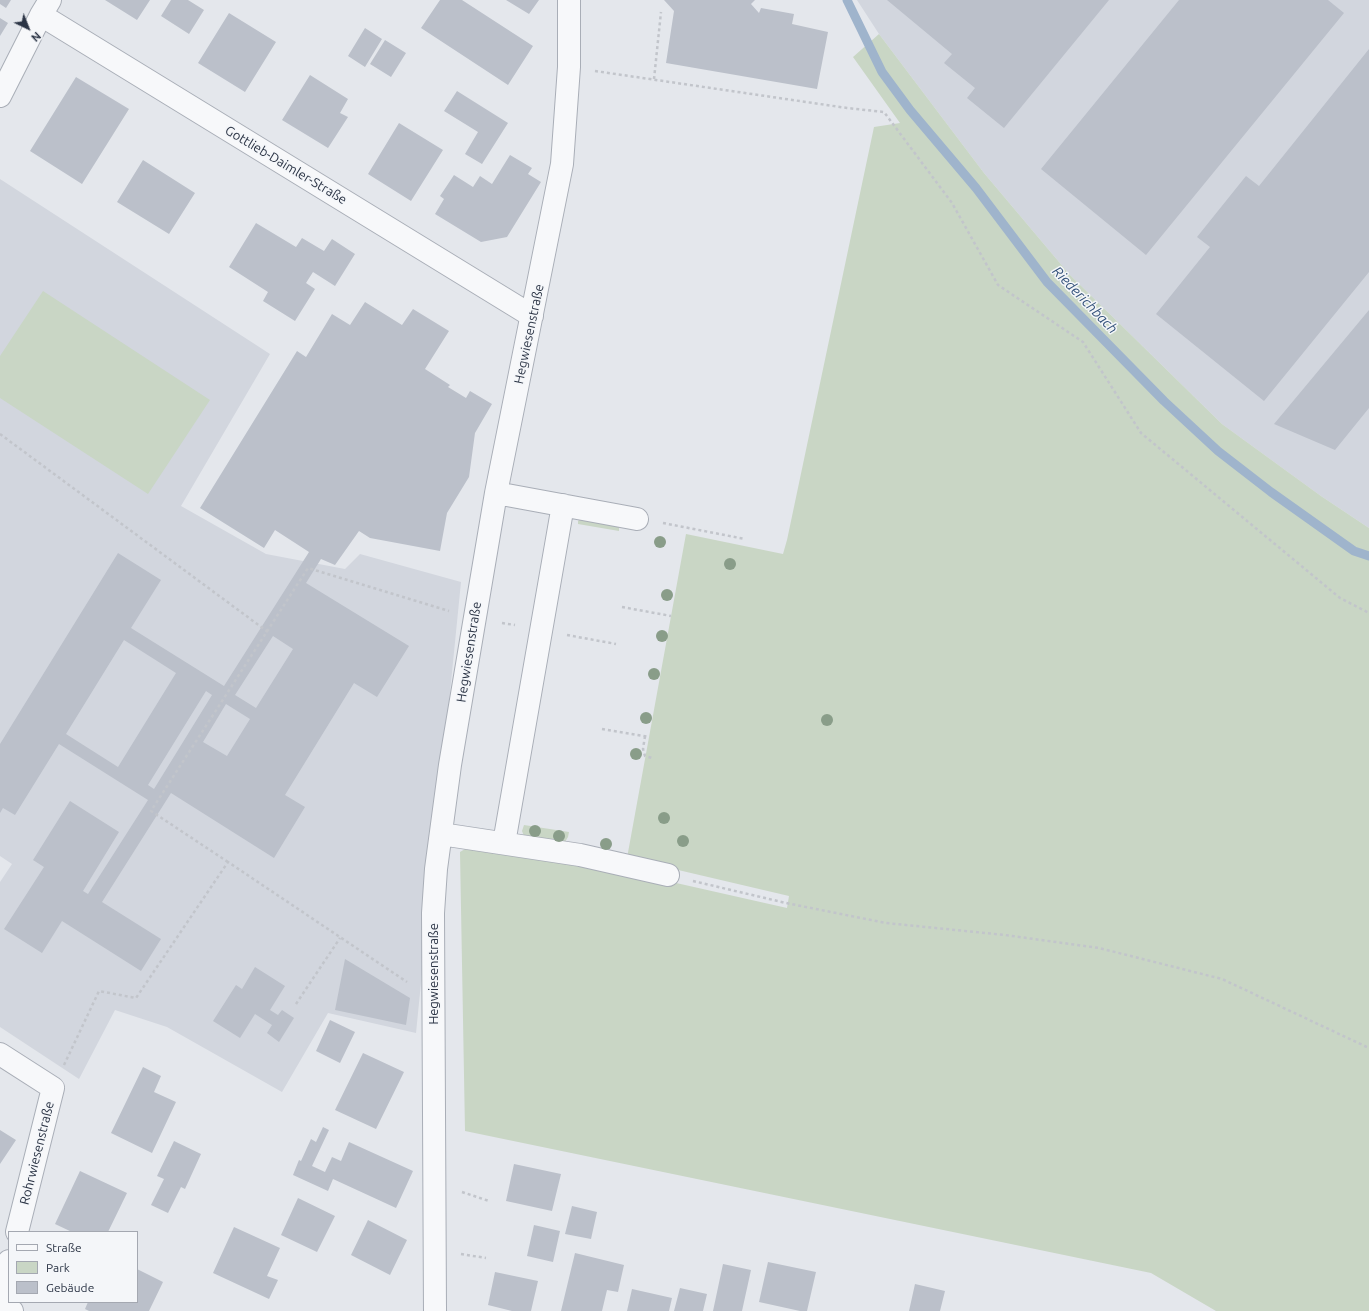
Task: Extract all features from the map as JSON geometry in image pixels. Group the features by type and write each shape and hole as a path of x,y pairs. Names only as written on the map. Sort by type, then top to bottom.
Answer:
{"street":[{"name":"Hegwiesenstraße","path":"436,1311 433,913 436,868 442,834 450,765 496,493 562,164 569,67 569,0"},
{"path":"0,96 45,7"},
{"name":"Gottlieb-Daimler-Straße","path":"45,7 532,316"},
{"path":"496,493 637,518"},
{"path":"504,843 563,505"},
{"path":"442,834 580,854 668,876"},
{"name":"Rohrwiesenstraße","path":"0,1054 53,1088 17,1231"},
{"path":"0,1296 8,1265"},
{"path":"0,1306 12,1311"}],"path":[{"path":"654,79 661,12"},
{"path":"569,67 847,108 884,112 952,203 998,286 1083,342 1141,434 1340,598 1369,613"},
{"path":"0,434 268,632"},
{"path":"637,518 745,539"},
{"path":"434,1001 151,811 308,568 451,612"},
{"path":"622,607 671,616"},
{"path":"602,729 649,737"},
{"path":"644,736 643,749 645,756 652,758"},
{"path":"53,1088 99,991 136,998 228,862"},
{"path":"668,876 786,903 886,923 1006,935 1099,948 1222,978 1369,1048"},
{"path":"296,1004 340,938"}],"shaded area":[{"path":"857,0 1369,0 1369,528 1321,496 1222,424 1070,275 984,173 879,34"},
{"path":"0,179 270,354 181,506 266,554 345,569 360,554 461,582 416,1033 328,1013 282,1092 167,1027 115,1010 79,1079 0,1027 0,882 12,864 0,856"}],"green space":[{"path":"879,34 984,173 1070,275 1222,424 1321,496 1369,528 1369,1311 1216,1311 1151,1273 465,1131 460,852 465,849 623,871 787,908 789,896 627,858 686,534 783,554 874,127 900,123 853,57"},
{"path":"43,291 210,400 148,494 0,398 0,356"},
{"path":"580,519 618,525 619,531 578,524"},
{"path":"524,825 569,832 568,837 565,842 524,836 522,831"}],"building":[{"path":"0,0 11,0 6,8 0,4"},
{"path":"105,0 150,0 137,20"},
{"path":"171,0 188,0 204,10 189,34 161,16"},
{"path":"440,0 462,0 533,46 508,85 421,28"},
{"path":"506,0 539,0 529,14"},
{"path":"664,0 755,0 751,4 759,13 761,8 794,14 792,24 828,32 817,89 666,63 674,11"},
{"path":"887,0 1109,0 1004,128 967,98 975,88 944,63 952,54"},
{"path":"1179,0 1328,0 1344,13 1146,255 1041,169"},
{"path":"229,13 276,42 245,92 198,63"},
{"path":"0,18 8,23 0,36"},
{"path":"365,28 382,39 365,67 348,56"},
{"path":"385,40 406,53 391,77 370,64"},
{"path":"1369,49 1369,272 1264,401 1156,314 1210,247 1197,237 1246,176 1259,186"},
{"path":"310,75 348,99 340,113 348,117 328,148 282,120"},
{"path":"76,77 129,109 82,184 30,151"},
{"path":"457,91 508,123 482,164 465,154 478,132 444,111"},
{"path":"399,123 443,150 411,201 368,174"},
{"path":"510,155 532,168 528,174 541,182 507,237 481,242 435,214 444,199 440,196 454,175 473,187 480,176 492,184"},
{"path":"143,160 195,193 169,234 117,202"},
{"path":"256,223 296,247 302,238 324,251 332,239 355,254 335,286 313,272 306,283 315,289 295,321 263,301 268,292 229,267"},
{"path":"365,302 402,325 413,309 449,331 425,369 450,385 448,387 466,398 470,391 492,404 475,433 469,477 447,513 440,551 370,538 359,531 335,565 321,559 306,583 409,646 377,697 354,683 285,795 305,807 274,858 171,793 102,902 161,939 141,971 62,921 42,953 4,929 44,867 33,860 70,801 119,832 83,891 88,894 148,800 59,744 15,815 3,808 0,813 0,744 118,553 161,580 131,628 224,686 309,552 275,530 264,548 200,508 297,351 306,357 332,314 350,325","holes":["273,636 293,649 256,708 235,695","124,640 176,673 118,767 66,734","206,691 212,695 154,789 148,785","226,704 250,719 227,756 203,742"]},
{"path":"1369,310 1369,408 1335,450 1274,424"},
{"path":"345,959 410,998 406,1025 335,1010"},
{"path":"255,967 285,986 270,1010 278,1015 282,1010 294,1018 279,1042 267,1033 272,1025 255,1014 240,1038 213,1021 236,985 242,989"},
{"path":"330,1020 355,1032 340,1063 316,1051"},
{"path":"363,1053 404,1072 376,1129 335,1110"},
{"path":"143,1067 161,1076 154,1092 176,1102 152,1153 111,1133"},
{"path":"323,1127 329,1130 312,1166 325,1172 332,1157 341,1161 349,1142 413,1171 396,1208 333,1179 328,1191 293,1175 299,1160 301,1161 311,1139 316,1142"},
{"path":"0,1130 16,1140 0,1164"},
{"path":"174,1141 201,1154 185,1189 181,1187 168,1213 151,1205 164,1179 157,1176"},
{"path":"514,1164 561,1174 552,1211 506,1201"},
{"path":"80,1171 127,1193 108,1231 70,1231 55,1224"},
{"path":"298,1198 335,1216 317,1252 281,1235"},
{"path":"572,1206 597,1212 591,1239 565,1234"},
{"path":"368,1220 407,1240 390,1275 351,1255"},
{"path":"534,1225 560,1231 553,1262 527,1256"},
{"path":"234,1227 280,1248 267,1276 278,1280 269,1299 213,1273"},
{"path":"575,1253 624,1265 618,1292 607,1290 602,1311 561,1311"},
{"path":"768,1262 816,1272 807,1311 800,1311 759,1302"},
{"path":"723,1264 751,1270 742,1311 713,1311"},
{"path":"138,1270 163,1282 149,1311 89,1311 85,1309 88,1303 138,1303"},
{"path":"495,1272 538,1281 531,1311 512,1311 488,1305"},
{"path":"915,1284 945,1291 940,1311 909,1311"},
{"path":"680,1288 707,1294 703,1311 674,1311"},
{"path":"632,1289 672,1298 669,1311 627,1311"}],"waterway":[{"name":"Riederichbach","path":"847,0 882,72 910,110 976,188 1047,282 1164,401 1218,451 1271,492 1354,551 1369,556"}]}
